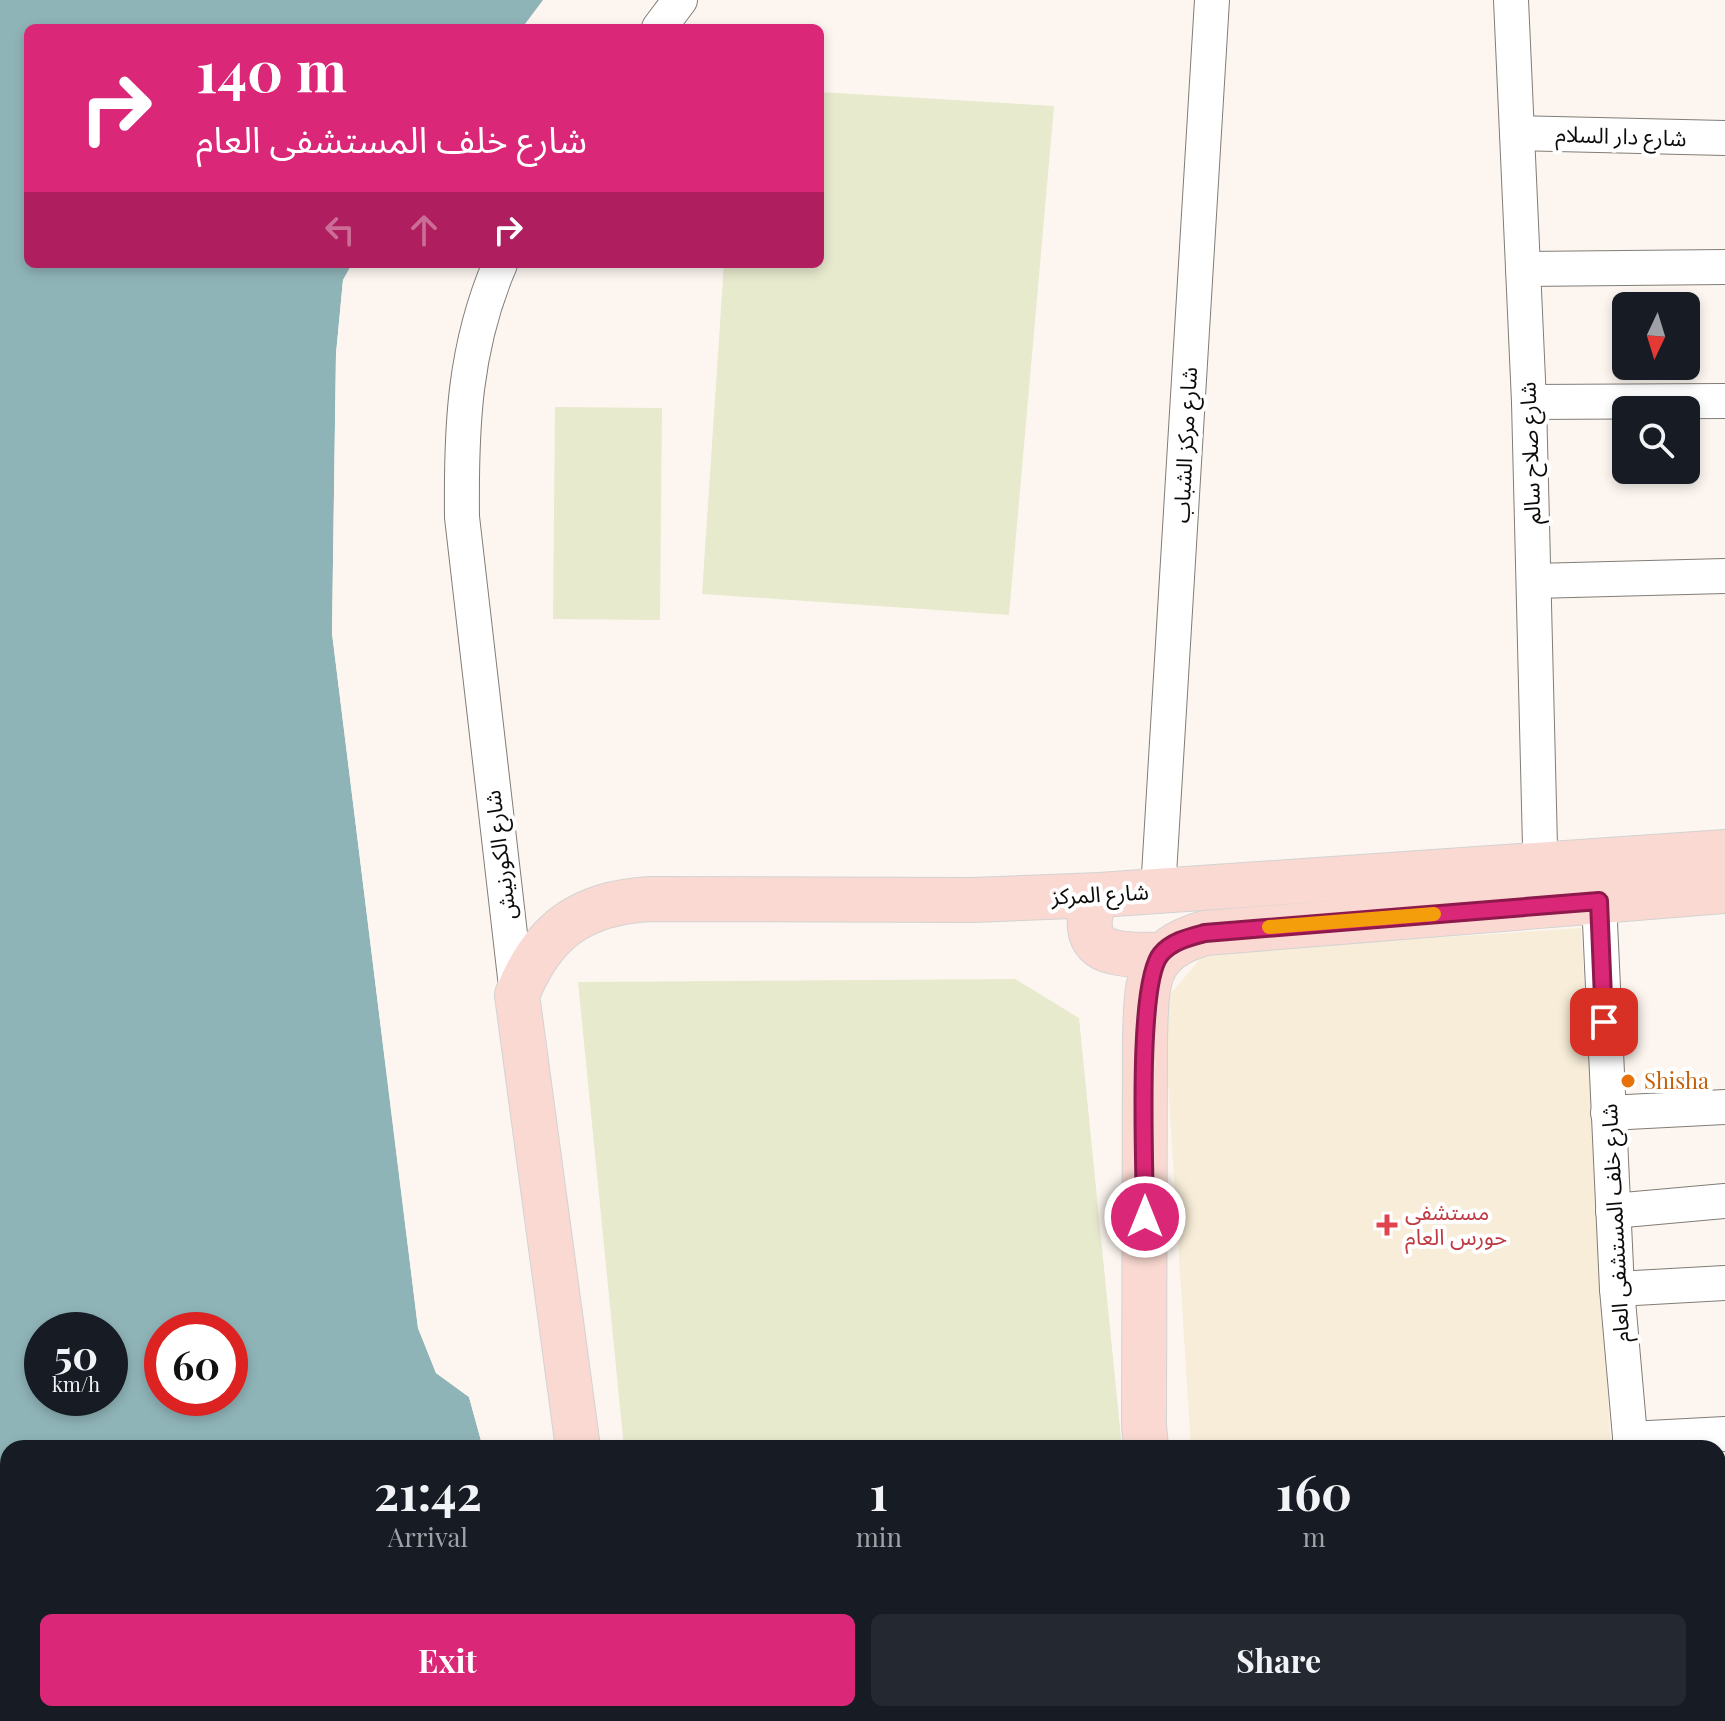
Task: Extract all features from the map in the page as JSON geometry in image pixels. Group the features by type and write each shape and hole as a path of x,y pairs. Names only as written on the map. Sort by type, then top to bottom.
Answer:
{"main road":[{"name":"شارع المركز","path":"1160,955 1172,945 1205,933 1541,886 1725,852"},
{"name":"شارع المركز","path":"517,995 528,967 542,947 560,930 580,916 626,900 972,900 1158,891 1541,886 1599,901 1725,891"},
{"path":"1099,895 1088,920 1094,940 1103,949 1115,953 1160,955 1151,975 1145,1038 1145,1440"},
{"name":"شارع الكورنيش","path":"517,995 577,1440"}],"street":[{"path":"662,24 680,0"},
{"name":"شارع مركز الشباب","path":"1158,891 1212,0"},
{"name":"شارع صلاح سالم","path":"1511,0 1529,402 1541,886"},
{"name":"شارع دار السلام","path":"1517,133 1725,138"},
{"path":"1523,269 1725,267"},
{"name":"شارع الكورنيش","path":"498,268 486,296 471,348 464,402 462,503 467,574 517,995"},
{"path":"1529,402 1725,401"},
{"path":"1534,581 1725,576"},
{"name":"شارع خلف المستشفى العام","path":"1599,901 1617,1289 1630,1440"},
{"path":"1608,1113 1725,1107"},
{"path":"1613,1211 1725,1201"},
{"path":"1617,1289 1725,1283"},
{"path":"1662,1440 1725,1434"}],"shaded area":[{"name":"مستشفى حورس العام","path":"1581,928 1611,1440 1190,1440 1163,1003 1205,953"}],"green space":[{"path":"824,92 1054,106 1009,615 702,594 724,268 824,268"},
{"path":"555,407 662,408 660,620 553,619"},
{"path":"1015,979 1079,1018 1121,1440 623,1440 578,982"}],"water":[{"path":"0,0 543,0 525,24 24,24 24,268 350,268 343,280 336,354 332,633 418,1328 436,1373 469,1397 481,1440 0,1440"}],"pier":[{"path":"350,268 354,268 347,281 340,354 336,633 421,1327 439,1371 473,1395 485,1440 481,1440 469,1397 436,1373 418,1328 332,633 336,354 343,280"}],"slow traffic":[{"path":"1269,927 1434,914"}],"place":[{"name":"Shisha","path":"1628,1081"},
{"name":"مستشفى حورس العام","path":"1387,1225"}],"route":[{"path":"1145,1217 1148,993 1151,975 1160,955 1188,937 1205,933 1599,901 1604,1022"}]}
